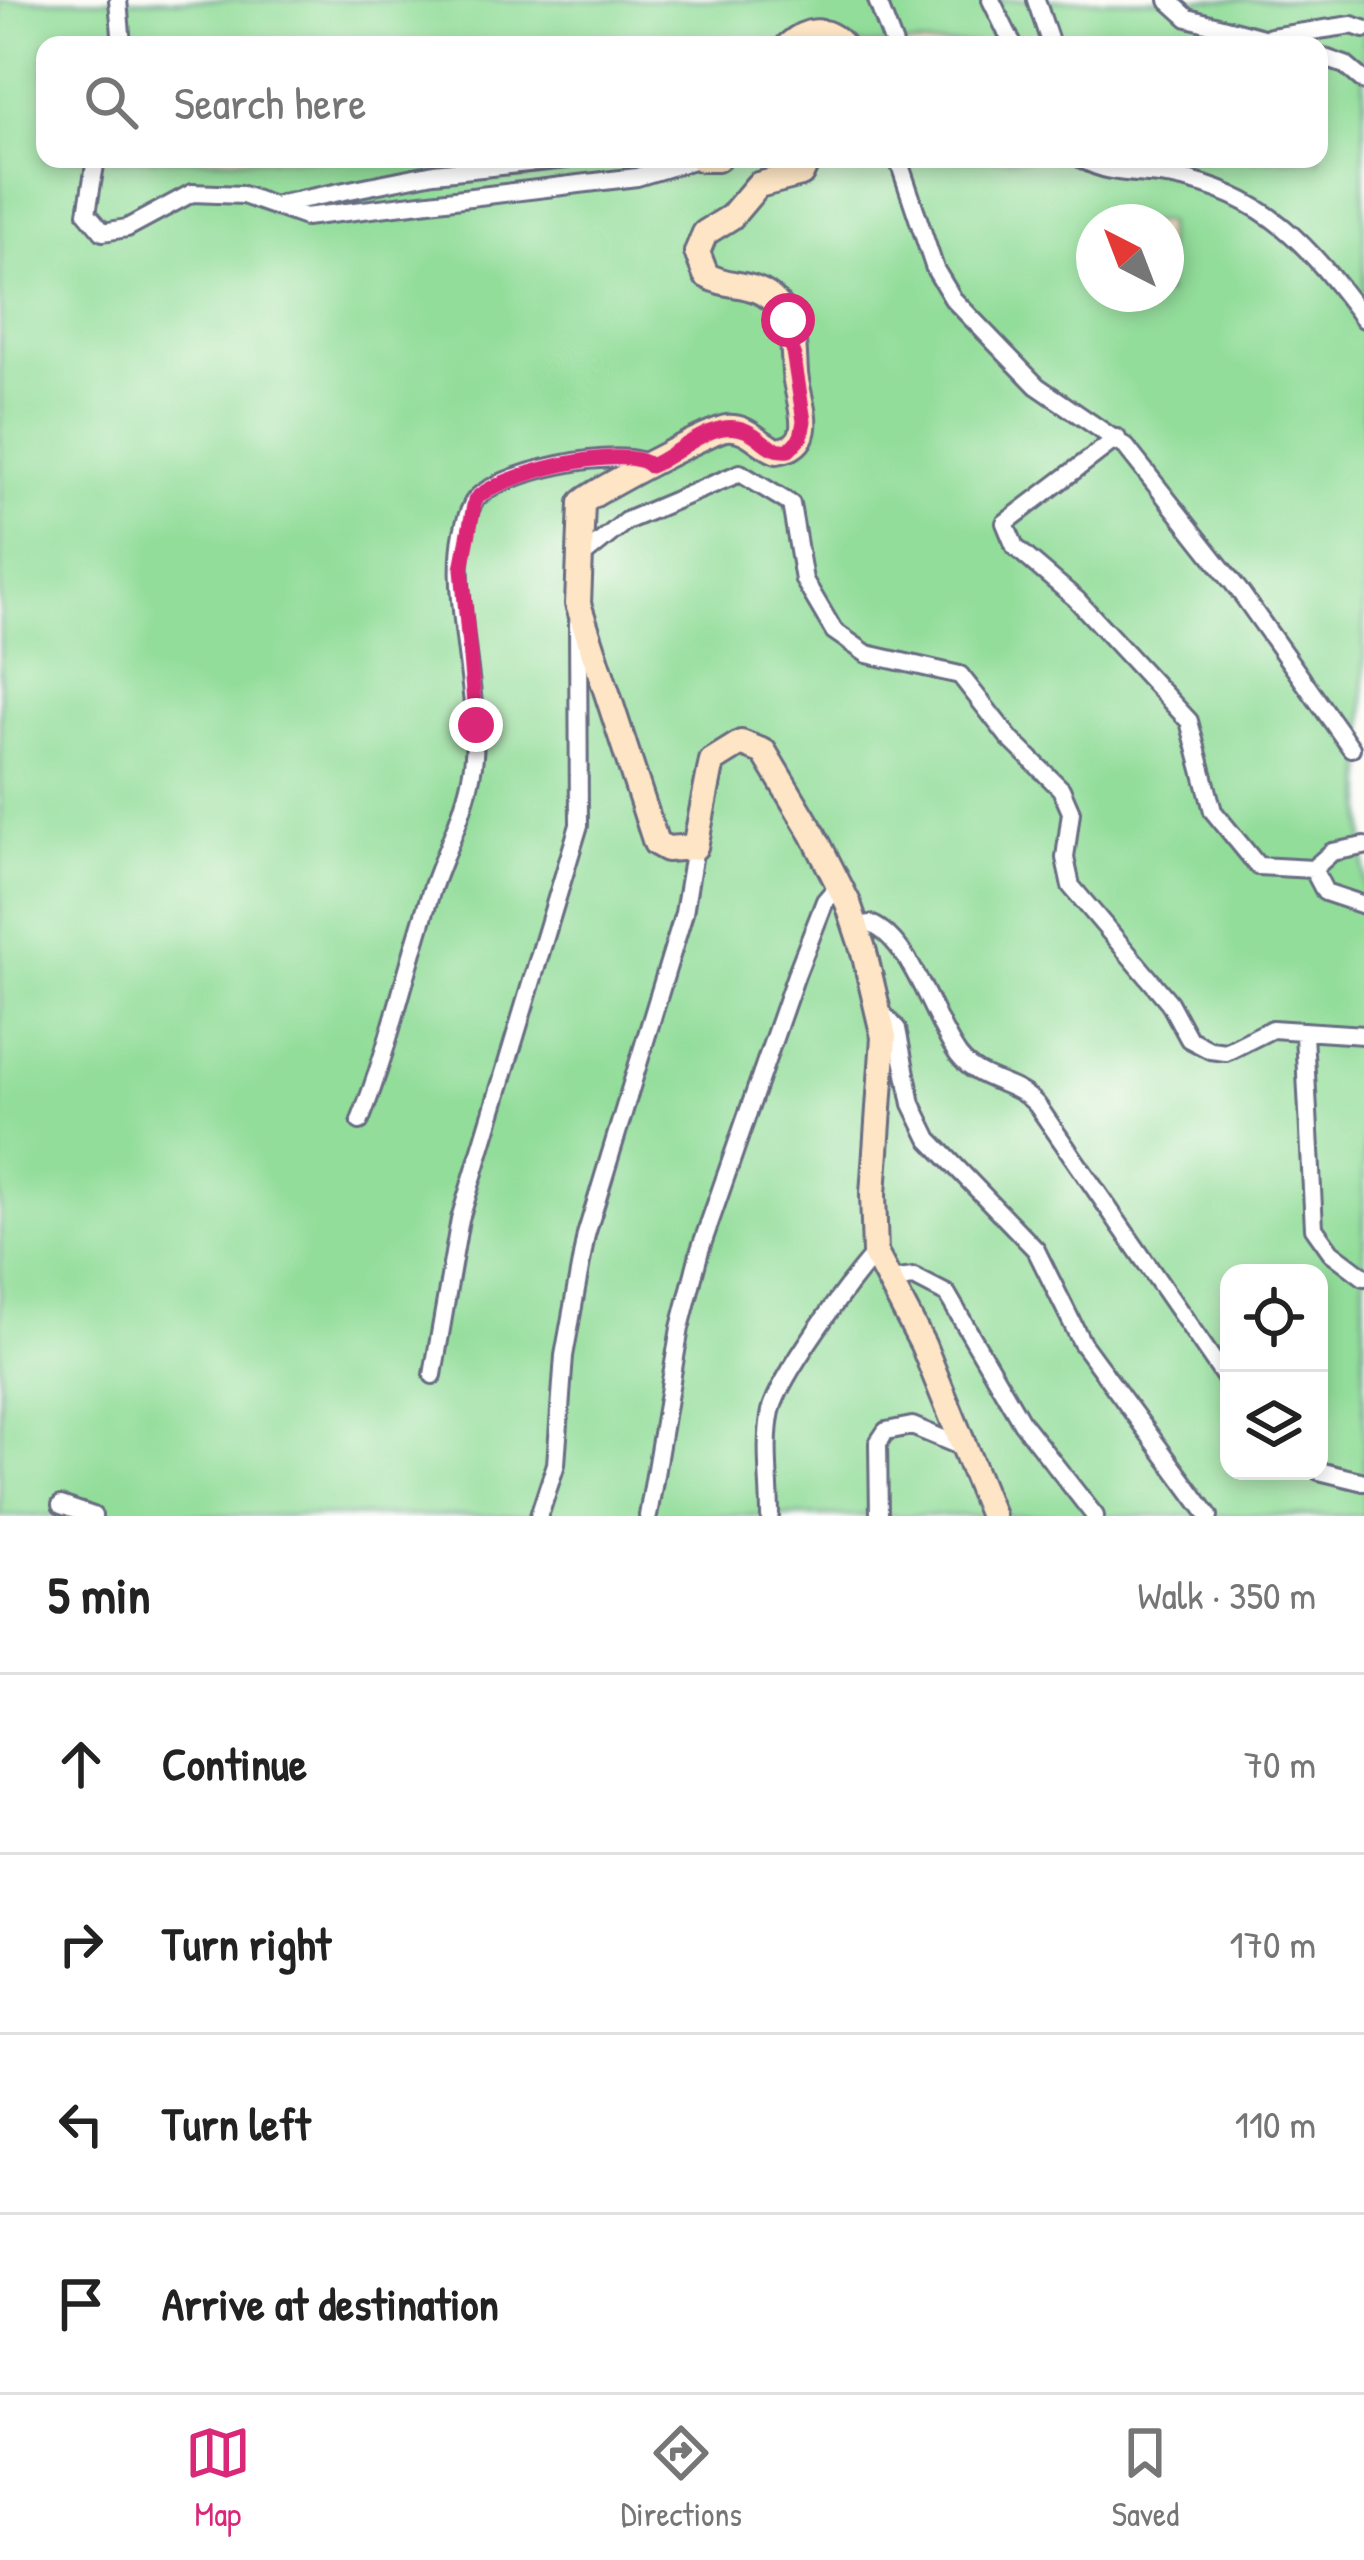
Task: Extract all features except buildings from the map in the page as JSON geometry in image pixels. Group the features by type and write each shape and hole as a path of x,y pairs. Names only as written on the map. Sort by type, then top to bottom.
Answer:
{"street":[{"path":"118,0 121,36"},
{"path":"877,0 891,36"},
{"path":"991,0 1009,36"},
{"path":"1036,0 1048,36"},
{"path":"1168,0 1188,18 1256,36"},
{"path":"1278,36 1352,25 1364,29"},
{"path":"1328,59 1345,65 1364,81"},
{"path":"94,168 87,213 103,232 127,228 192,194 215,191 279,204 305,218 452,203 667,168"},
{"path":"279,204 482,168"},
{"path":"433,1376 460,1219 579,825 582,502 594,490 722,428 747,431 777,451 789,450 801,437 804,410 788,320 755,287 711,278 697,252 705,233 731,217 758,184 801,174 804,168"},
{"path":"901,168 935,269 953,298 1037,386 1117,439 1218,562 1351,748"},
{"path":"1097,168 1208,183 1250,200 1315,253 1364,319"},
{"path":"1117,439 1005,523 1016,548 1076,599 1190,721 1213,811 1258,866 1312,869 1332,852 1364,846"},
{"path":"360,1121 472,769 476,704 462,569 472,506 491,484 537,471 631,455 650,466"},
{"path":"584,555 626,520 740,472 791,504 804,580 834,632 867,654 960,675 1010,739 1061,789 1071,812 1065,858 1071,886 1169,1002 1189,1039 1210,1051 1226,1052 1272,1029 1364,1035"},
{"path":"578,604 650,829 667,849 695,847"},
{"path":"539,1516 556,1465 564,1356 582,1254 684,913 712,761 741,743 764,752 856,926 880,1011 875,1253 967,1449 992,1516"},
{"path":"1312,869 1325,892 1364,905"},
{"path":"648,1516 680,1328 700,1250 824,902 837,886"},
{"path":"856,926 871,924 883,932 934,1004 964,1061 982,1076 1022,1090 1037,1105 1221,1372"},
{"path":"880,1011 897,1029 911,1104 929,1139 1036,1250 1082,1343 1209,1516"},
{"path":"1304,1034 1314,1228 1331,1252 1364,1277"},
{"path":"770,1516 769,1430 778,1392 842,1290 875,1253"},
{"path":"890,1280 914,1277 946,1294 1022,1424 1095,1516"},
{"path":"879,1516 878,1443 886,1431 912,1426 967,1449"},
{"path":"1328,1473 1364,1482"},
{"path":"61,1505 93,1516"}],"green space":[{"path":"0,0 1364,0 1364,1516 0,1516"}],"route":[{"path":"476,725 462,569 475,500 499,481 537,471 631,455 650,466 722,428 747,431 770,449 789,450 801,437 804,421 795,341 788,320"}]}
